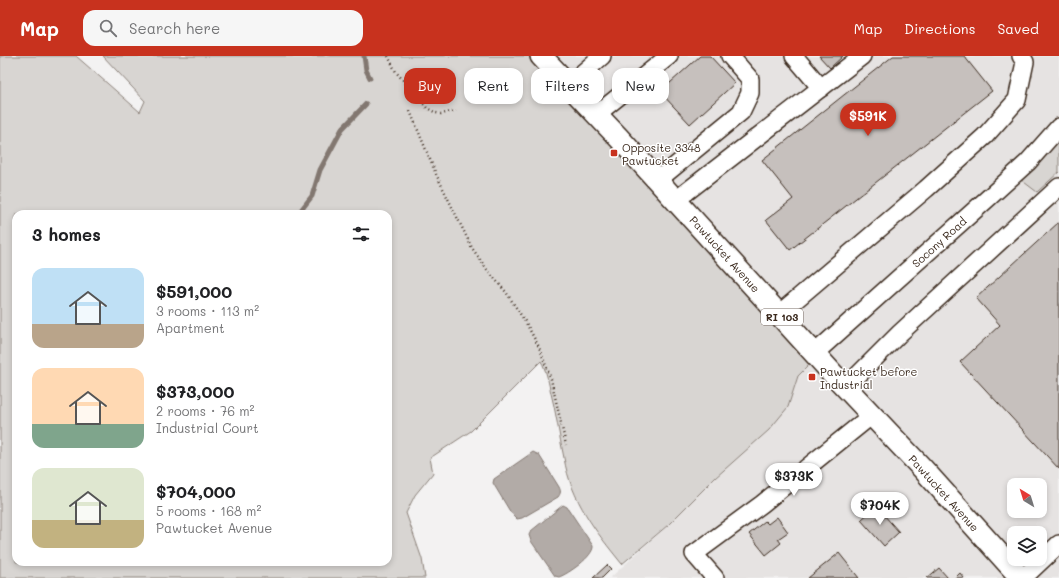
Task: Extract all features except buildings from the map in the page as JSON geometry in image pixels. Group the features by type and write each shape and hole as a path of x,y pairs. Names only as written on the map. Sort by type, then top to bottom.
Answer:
{"main road":[{"name":"Pawtucket Avenue","path":"541,56 553,68"},
{"name":"Pawtucket Avenue","path":"587,104 1022,578"}],"street":[{"path":"588,68 602,56"},
{"path":"597,114 669,56"},
{"path":"658,180 741,112 750,93 750,79 730,56"},
{"path":"794,56 821,88"},
{"path":"676,200 862,56"},
{"path":"779,314 985,136 1016,100 1025,62 1021,56"},
{"name":"Socony Road","path":"815,353 1028,162 1059,127"},
{"path":"846,387 900,333 1059,187"},
{"path":"715,578 694,554 762,504 872,415"},
{"path":"1022,578 1059,544"}],"path":[{"path":"388,56 396,72 427,108 441,114 456,111"},
{"path":"410,111 436,174 472,248 510,298 526,322 539,347 551,379 566,445"}],"shaded area":[{"path":"0,56 76,56 140,112 145,101 103,56 541,56 552,68 531,68 531,104 583,104 811,363 798,376 788,407 769,430 715,478 668,525 622,564 586,515 572,488 567,473 548,379 541,361 471,431 430,458 433,473 415,495 406,513 422,559 425,578 0,578"},
{"path":"541,56 1059,56 1059,124 1053,177 1059,172 1059,578 610,578 668,525 788,407 798,376 811,363 583,104 604,104 604,68 552,68"},
{"path":"1059,124 1059,172 1037,192 1020,179"},
{"path":"533,452 539,455 559,487 560,493 558,497 522,518 517,519 511,513 493,483 494,479"},
{"path":"563,505 567,507 593,546 589,555 585,559 574,569 559,577 555,576 531,541 529,535 531,531"}],"waterway":[{"path":"364,56 366,70 370,78"},
{"path":"301,210 312,196 320,170 342,129 366,104"}],"place":[{"name":"Opposite 3348 Pawtucket","path":"614,153"},
{"name":"Pawtucket before Industrial","path":"812,377"}]}
